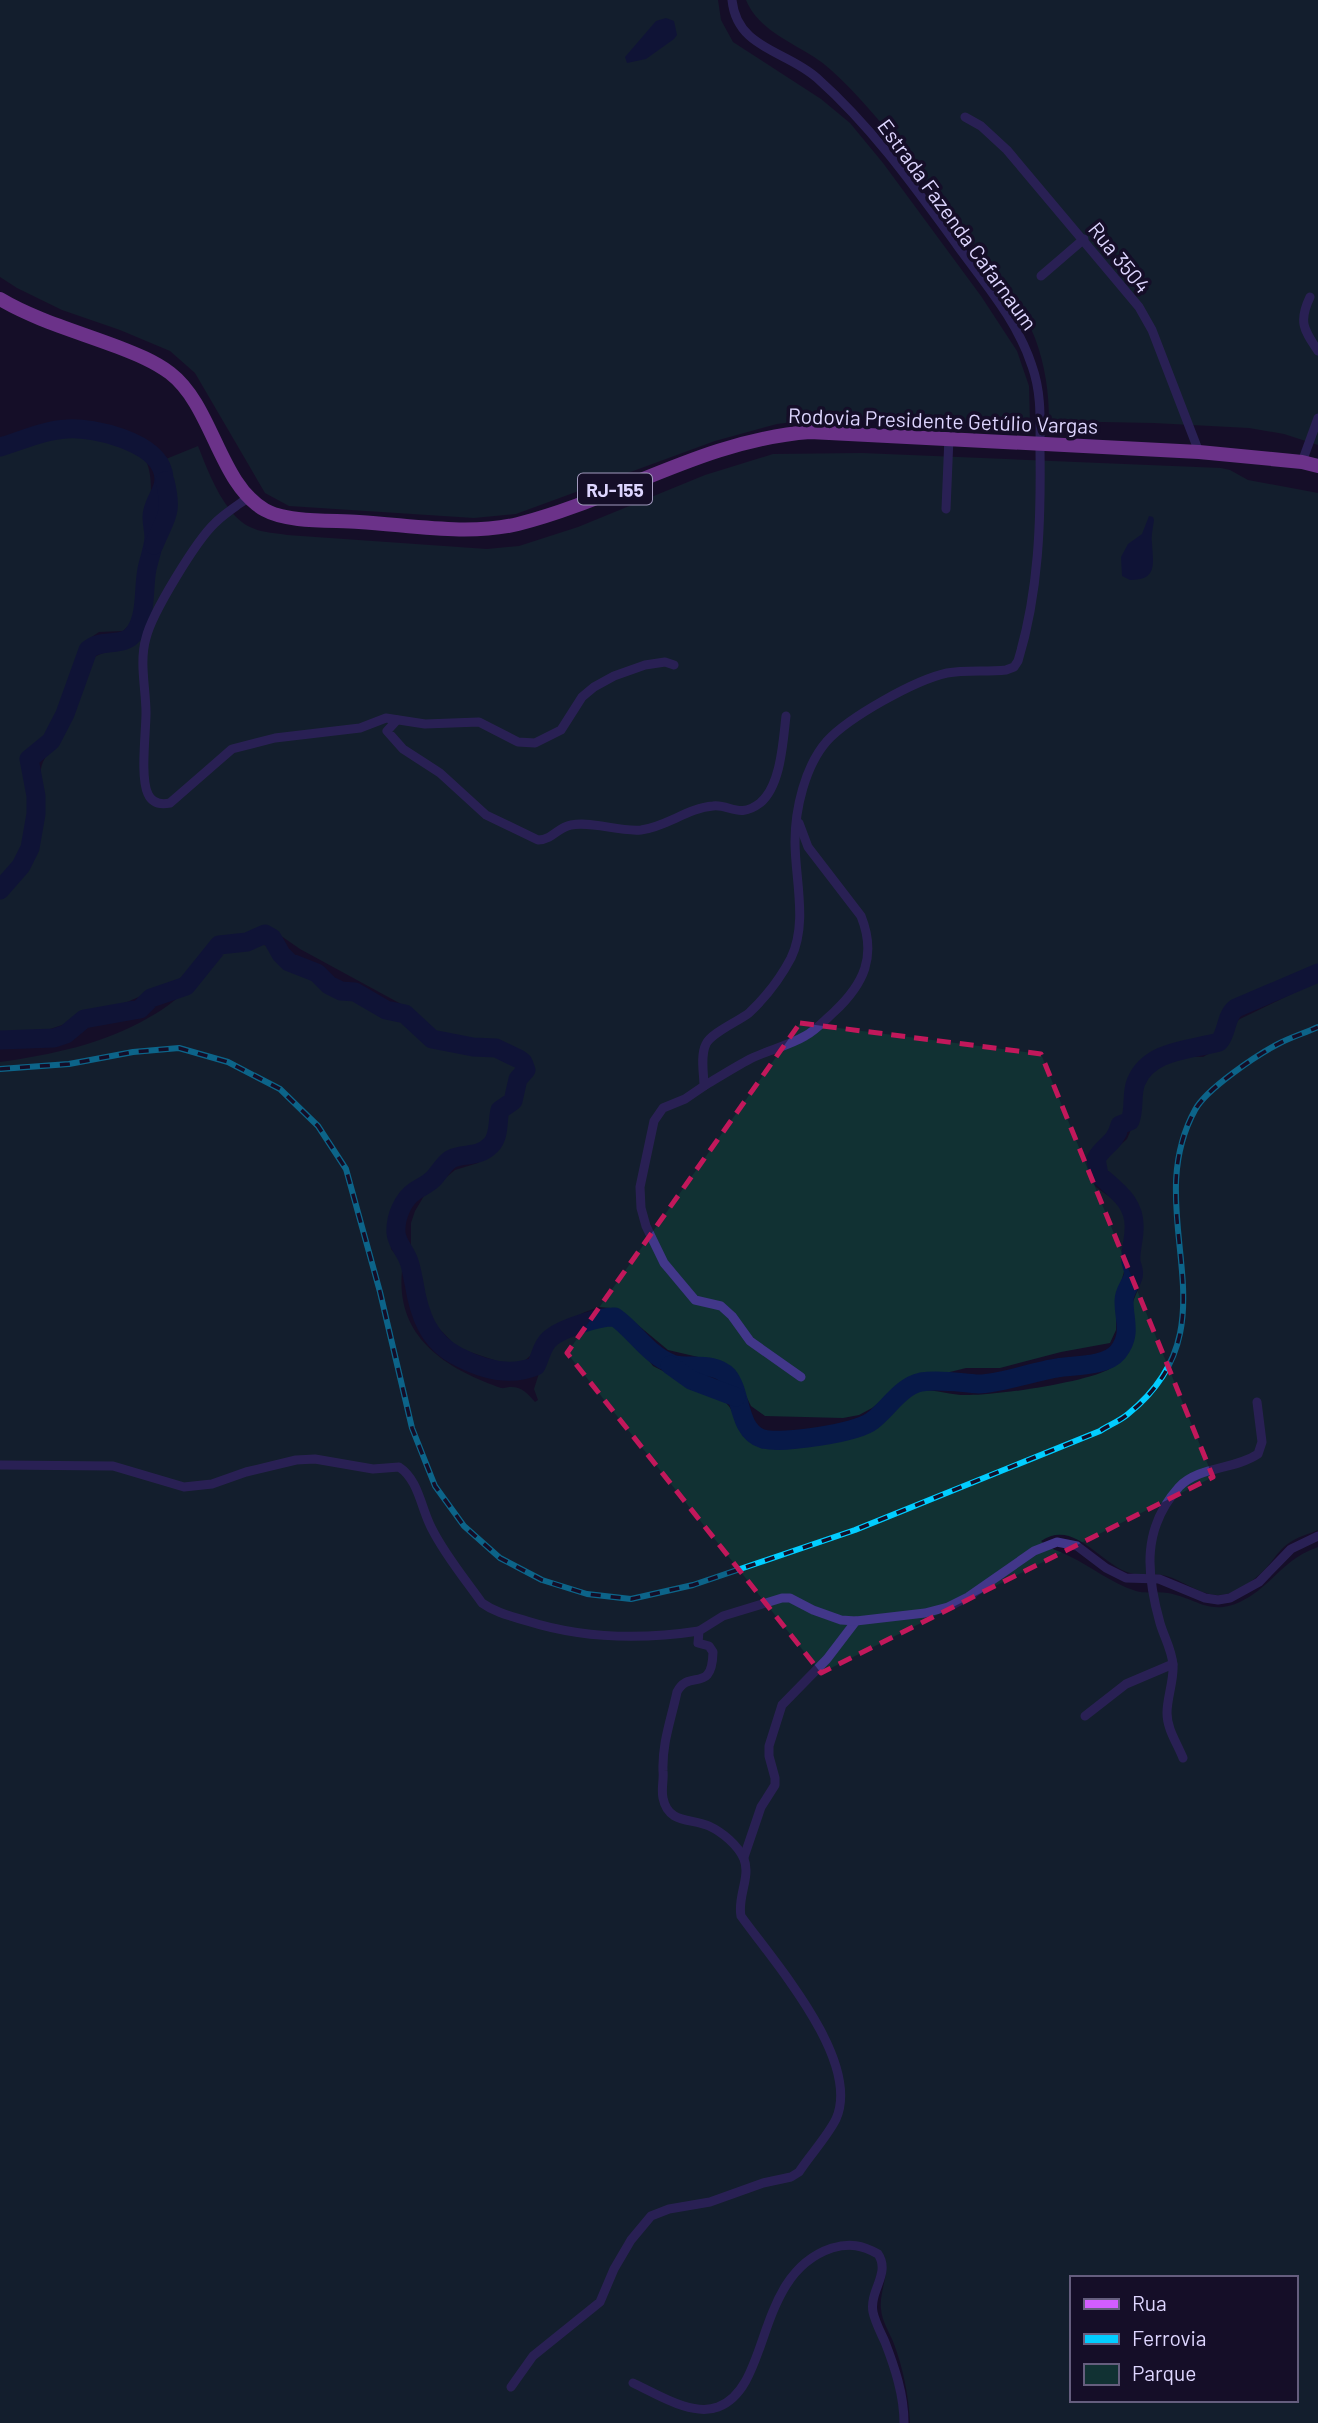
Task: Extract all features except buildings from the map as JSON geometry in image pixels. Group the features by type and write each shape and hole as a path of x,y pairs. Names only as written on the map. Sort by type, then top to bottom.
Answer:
{"main road":[{"name":"Rodovia Presidente Getúlio Vargas","path":"0,299 31,314 138,355 171,373 184,386 236,480 249,497 267,512 293,518 420,527 495,528 539,518 694,458 756,439 810,432 1199,452 1302,462 1318,466"}],"street":[{"name":"Estrada Fazenda Cafarnaum","path":"704,1086 704,1051 708,1041 751,1011 765,996 791,957 798,936 799,918 795,840 797,815 812,769 828,741 872,708 932,677 1014,667 1018,661 1040,548 1041,412 1034,369 1012,321 873,134 846,104 804,66 750,39 737,20 732,0"},
{"name":"Rua 3504","path":"965,117 995,137 1139,307 1152,330 1199,452"},
{"path":"1041,276 1084,239"},
{"path":"1310,297 1306,304 1304,331 1318,351"},
{"path":"1302,462 1318,418"},
{"path":"946,509 949,438"},
{"path":"249,497 214,523 155,615 146,638 143,658 146,710 145,779 147,793 153,801 162,805 170,803 232,749 275,738 360,728 386,718 434,724 479,722 518,742 535,743 561,730 582,697 594,687 645,665 665,662 674,665"},
{"path":"397,720 387,731 403,749 440,773 486,815 538,840 555,836 570,825 642,830 713,806 732,811 754,806 767,794 774,780 786,716"},
{"path":"797,815 803,839 808,847 861,916 866,929 868,948 864,974 853,994 813,1031 748,1060 685,1099 663,1108 653,1121 640,1187 641,1208 653,1245 664,1263 695,1300 721,1306 750,1341 801,1377"},
{"path":"1183,1758 1168,1721 1173,1664 1161,1625 1149,1550 1156,1521 1181,1485 1196,1475 1241,1463 1258,1454 1262,1441 1257,1402"},
{"path":"0,1465 113,1466 184,1488 212,1484 246,1472 296,1460 315,1459 373,1469 399,1467 412,1479 432,1529 482,1602 491,1609 544,1627 600,1636 657,1637 699,1632 723,1616 782,1598 790,1598 841,1620 856,1621 925,1613 947,1607 990,1584 1034,1551 1058,1542 1077,1546 1106,1568 1126,1578 1167,1581 1205,1598 1219,1600 1230,1598 1259,1582 1291,1549 1318,1536"},
{"path":"511,2387 533,2356 600,2302 614,2269 631,2240 651,2216 668,2209 710,2202 763,2183 791,2177 799,2172 836,2119 842,2095 838,2067 810,2012 741,1916 739,1906 745,1873 744,1857 761,1807 775,1785 769,1746 782,1705 827,1659 856,1621"},
{"path":"699,1632 698,1643 709,1646 713,1652 710,1671 702,1680 687,1681 677,1692 663,1746 663,1798 672,1815 679,1820 709,1826 729,1840 744,1857"},
{"path":"1085,1716 1126,1684 1173,1664"},
{"path":"633,2383 686,2406 703,2409 727,2402 739,2392 748,2378 770,2316 792,2277 823,2251 839,2246 858,2245 878,2253 883,2263 883,2272 873,2296 873,2312 896,2373 904,2423"}],"highlighted area":[{"path":"800,1023 1041,1054 1213,1477 821,1673 567,1353"}],"green space":[{"path":"0,0 718,0 721,20 733,42 821,99 850,123 883,163 981,296 1017,351 1029,386 1030,425 974,427 819,419 777,424 715,441 516,514 474,518 289,506 265,493 195,373 170,351 62,310 0,277"},
{"path":"746,0 1318,0 1318,445 1284,434 1249,428 1049,421 1046,379 1035,338 1008,292 871,111 820,61 762,23"},
{"path":"62,435 93,438 128,447 144,458 149,468 150,515 139,579 138,604 134,617 123,631 99,632 87,640 71,673 63,709 46,740 24,756 21,767 31,793 30,823 23,852 0,880 0,455"},
{"path":"198,446 225,503 241,521 255,529 287,535 487,549 519,546 578,527 705,475 773,454 862,453 1221,468 1248,480 1318,493 1318,968 1301,972 1234,1005 1217,1037 1177,1045 1144,1060 1128,1088 1124,1116 1117,1122 1113,1132 1091,1150 1088,1158 1091,1179 1096,1187 1122,1206 1127,1218 1125,1268 1116,1301 1116,1330 1110,1343 1000,1368 966,1368 925,1373 905,1382 872,1408 859,1415 843,1418 765,1416 751,1406 733,1370 711,1360 668,1350 621,1311 610,1308 599,1307 585,1312 547,1331 523,1362 506,1364 464,1350 453,1343 430,1319 422,1277 411,1251 411,1223 424,1196 455,1170 478,1163 495,1147 507,1115 521,1099 530,1072 531,1065 526,1054 491,1039 458,1038 436,1032 401,1004 300,949 274,931 266,929 218,940 178,980 127,1002 100,1011 79,1014 68,1023 50,1029 0,1032 0,899 19,878 32,853 40,827 42,766 70,716 91,661 100,654 128,646 143,626 154,571 174,515 174,490 166,459"},
{"path":"236,946 267,946 287,965 298,972 315,977 333,993 363,1000 398,1017 416,1031 427,1045 473,1053 492,1050 518,1064 519,1071 513,1079 512,1096 502,1102 493,1113 493,1129 489,1140 477,1148 450,1154 428,1179 403,1194 395,1208 391,1225 391,1249 403,1263 405,1309 413,1327 440,1357 477,1379 498,1387 521,1389 535,1402 538,1400 534,1389 546,1351 566,1334 610,1321 625,1330 653,1366 726,1403 733,1412 740,1431 748,1440 761,1446 781,1449 818,1444 873,1425 911,1391 979,1395 1018,1391 1100,1373 1123,1358 1135,1335 1132,1309 1141,1281 1141,1228 1135,1206 1108,1174 1105,1159 1127,1139 1136,1118 1141,1088 1151,1070 1179,1056 1203,1057 1229,1038 1235,1023 1240,1019 1318,981 1318,1530 1286,1545 1262,1572 1245,1586 1224,1595 1202,1592 1158,1574 1130,1573 1087,1545 1065,1535 1053,1535 1041,1541 1127,1588 1140,1592 1178,1595 1211,1607 1229,1606 1251,1596 1295,1559 1318,1547 1318,2423 910,2423 903,2373 882,2314 886,2269 884,2256 878,2261 871,2304 897,2392 900,2423 0,2423 0,1062 95,1042 131,1027 162,1010 199,978 216,956 223,950"}],"water":[{"path":"666,18 674,21 677,35 674,39 646,59 627,63 625,57 656,21"},
{"path":"1149,516 1154,520 1152,569 1145,577 1130,580 1122,576 1121,557 1128,544 1142,534"}],"waterway":[{"path":"0,447 58,430 93,431 122,438 149,452 158,461 164,478 162,490 154,505 154,535 139,625 125,640 100,644 88,650 65,714 51,741 29,759 36,796 30,848 21,866 0,890"},
{"path":"154,545 168,508 165,481"},
{"path":"0,1040 54,1038 66,1034 84,1019 140,1009 151,998 186,986 219,945 247,942 265,934 272,938 289,962 317,973 329,985 341,991 355,992 386,1010 405,1014 432,1039 473,1047 496,1048 519,1059 526,1070 518,1079 513,1101 500,1110 497,1133 491,1145 476,1154 448,1161 431,1181 411,1194 398,1215 397,1237 410,1263 422,1316 432,1335 448,1351 468,1362 497,1370 517,1371 536,1366 542,1350 552,1337 573,1326 615,1317 663,1360 672,1364 709,1367 722,1371 732,1383 744,1420 755,1435 763,1439 786,1440 836,1433 864,1425 878,1416 907,1388 921,1382 987,1383 1098,1363 1113,1357 1122,1345 1126,1333 1124,1301 1134,1275 1131,1262 1134,1221 1124,1198 1099,1175 1096,1159 1113,1140 1120,1125 1130,1121 1136,1082 1142,1071 1160,1057 1219,1042 1230,1015 1236,1008 1318,973"},
{"path":"670,1365 691,1380 736,1397"}],"railway":[{"path":"0,1069 69,1064 133,1052 179,1048 228,1062 280,1089 318,1126 346,1169 380,1292 412,1428 435,1486 464,1526 500,1558 542,1580 587,1594 631,1599 693,1585 855,1530 1100,1431 1122,1419 1161,1379 1178,1343 1183,1306 1176,1190 1180,1150 1195,1110 1210,1092 1245,1064 1278,1044 1318,1027"}]}
